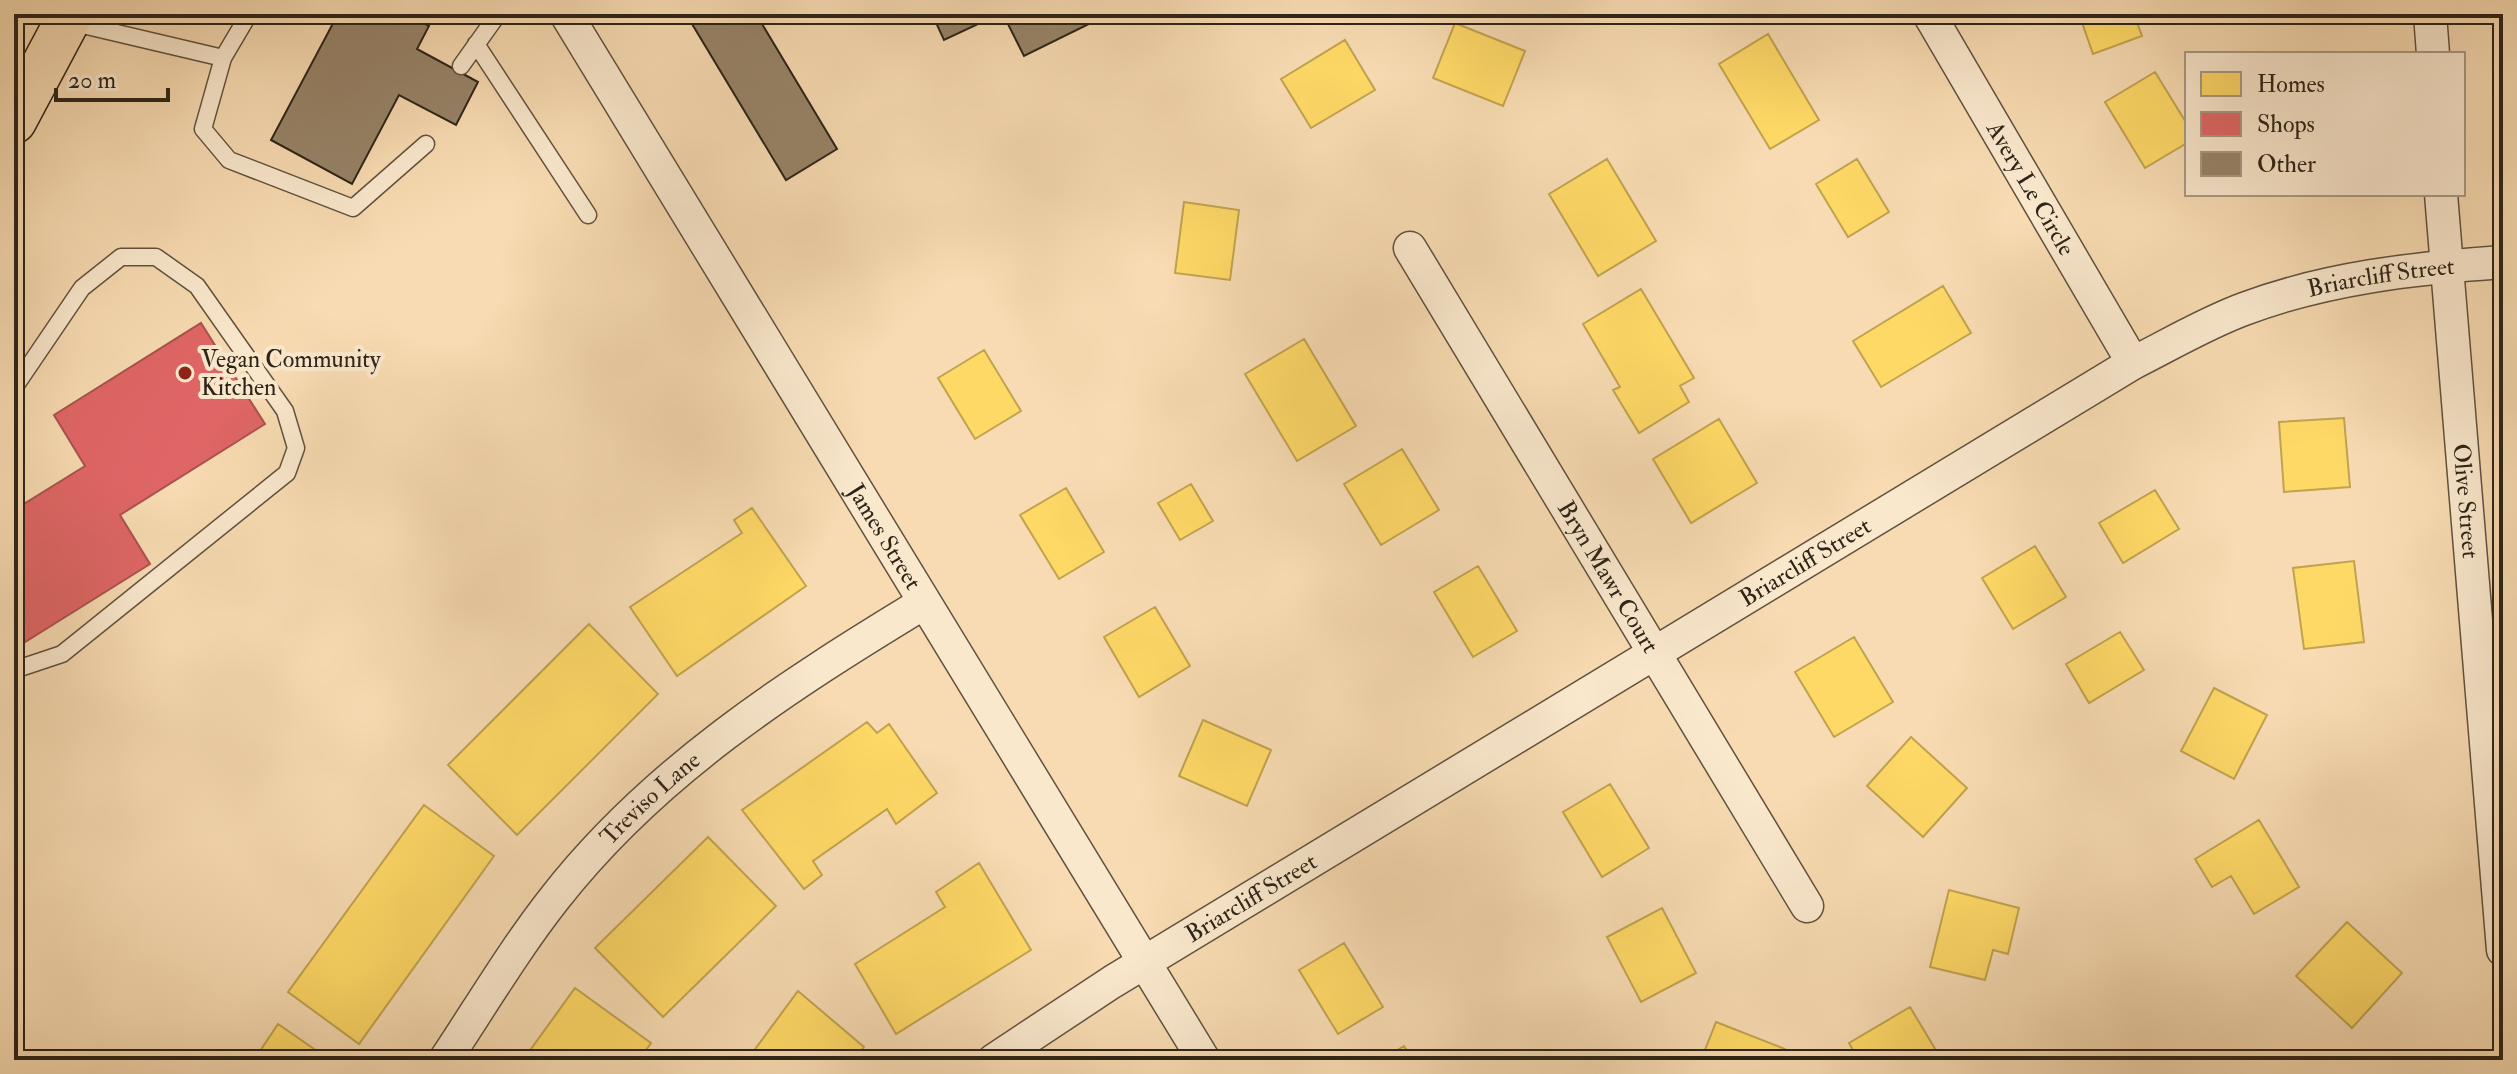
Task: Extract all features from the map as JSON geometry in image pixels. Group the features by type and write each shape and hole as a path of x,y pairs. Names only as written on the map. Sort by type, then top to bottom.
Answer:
{"main road":[{"path":"14,121 66,16"}],"street":[{"name":"James Street","path":"566,14 922,604 1204,1060"},
{"name":"Avery Le Circle","path":"1929,14 2133,363"},
{"path":"2430,14 2433,52"},
{"name":"Olive Street","path":"2441,196 2503,950"},
{"name":"Bryn Mawr Court","path":"1410,248 1807,906"},
{"name":"Briarcliff Street","path":"994,1060 1145,962 1656,655 2133,363 2242,309 2373,275 2503,262"},
{"name":"Treviso Lane","path":"445,1060 555,897 649,797 748,714 922,604"}],"lane":[{"path":"249,14 223,58 203,129 229,160 353,208 426,144"},
{"path":"461,66 498,14"},
{"path":"66,16 223,58"},
{"path":"476,44 588,215"},
{"path":"14,388 82,288 121,257 156,257 197,286 285,411 296,448 287,473 62,654 14,670"},
{"path":"14,354 30,365"}],"building: Homes":[{"path":"2079,14 2134,14 2142,36 2093,54"},
{"path":"1455,23 1525,51 1503,106 1433,78"},
{"path":"1768,34 1819,120 1770,149 1719,64"},
{"path":"1345,40 1375,90 1311,128 1281,79"},
{"path":"2155,72 2185,121 2185,144 2145,168 2105,102"},
{"path":"1607,159 1656,241 1598,276 1549,194"},
{"path":"1857,159 1889,212 1848,237 1816,184"},
{"path":"1184,202 1239,210 1230,280 1175,273"},
{"path":"1943,286 1971,333 1881,387 1853,341"},
{"path":"1641,289 1694,378 1680,386 1689,402 1639,433 1613,390 1620,387 1583,324"},
{"path":"1304,339 1356,426 1297,461 1245,374"},
{"path":"984,350 1021,411 975,439 938,378"},
{"path":"2344,418 2350,487 2284,492 2279,422"},
{"path":"1719,419 1757,483 1691,523 1653,459"},
{"path":"1402,449 1439,510 1381,545 1344,484"},
{"path":"1191,484 1213,521 1180,540 1158,503"},
{"path":"1066,488 1104,552 1059,579 1020,515"},
{"path":"2155,490 2179,529 2123,563 2099,523"},
{"path":"752,508 806,586 677,676 630,607 742,533 734,520"},
{"path":"2035,546 2066,597 2013,629 1982,578"},
{"path":"2354,561 2364,642 2304,649 2293,568"},
{"path":"1478,566 1517,631 1473,657 1434,592"},
{"path":"1155,607 1190,666 1139,697 1104,637"},
{"path":"589,624 658,694 517,835 448,765"},
{"path":"2120,632 2144,670 2089,703 2066,664"},
{"path":"1854,637 1893,702 1834,737 1795,672"},
{"path":"2214,688 2267,715 2234,779 2181,751"},
{"path":"1203,720 1271,750 1247,806 1179,776"},
{"path":"867,722 877,733 889,724 937,793 896,824 887,809 813,861 822,875 804,889 742,810"},
{"path":"1911,737 1967,788 1923,837 1867,786"},
{"path":"1610,784 1649,848 1602,877 1563,812"},
{"path":"424,805 494,856 359,1044 288,992"},
{"path":"2259,820 2299,887 2254,914 2231,876 2212,887 2195,859"},
{"path":"708,837 776,906 663,1017 595,948"},
{"path":"979,863 1031,950 896,1034 855,964 945,907 936,892"},
{"path":"1949,890 2019,908 2008,954 1993,950 1985,980 1930,967"},
{"path":"1662,908 1696,973 1641,1002 1607,937"},
{"path":"2347,922 2402,973 2352,1028 2296,976"},
{"path":"1344,943 1383,1007 1338,1034 1299,970"},
{"path":"575,988 651,1043 639,1060 523,1060"},
{"path":"798,991 864,1047 854,1060 747,1060"},
{"path":"1910,1007 1937,1052 1924,1060 1859,1060 1849,1043"},
{"path":"1716,1022 1785,1049 1781,1060 1701,1060"},
{"path":"278,1024 330,1060 254,1060"},
{"path":"1404,1046 1413,1060 1381,1060"}],"building: Shops":[{"path":"201,323 265,424 120,515 150,564 14,649 14,510 85,466 54,415"}],"building: Other":[{"path":"338,14 406,14 429,26 417,49 478,82 456,125 399,95 352,184 271,140"},
{"path":"686,14 756,14 837,149 786,180"},
{"path":"932,14 995,14 995,16 944,40"},
{"path":"1003,14 1109,14 1024,56"}],"place":[{"name":"Vegan Community Kitchen","path":"185,373"}]}
